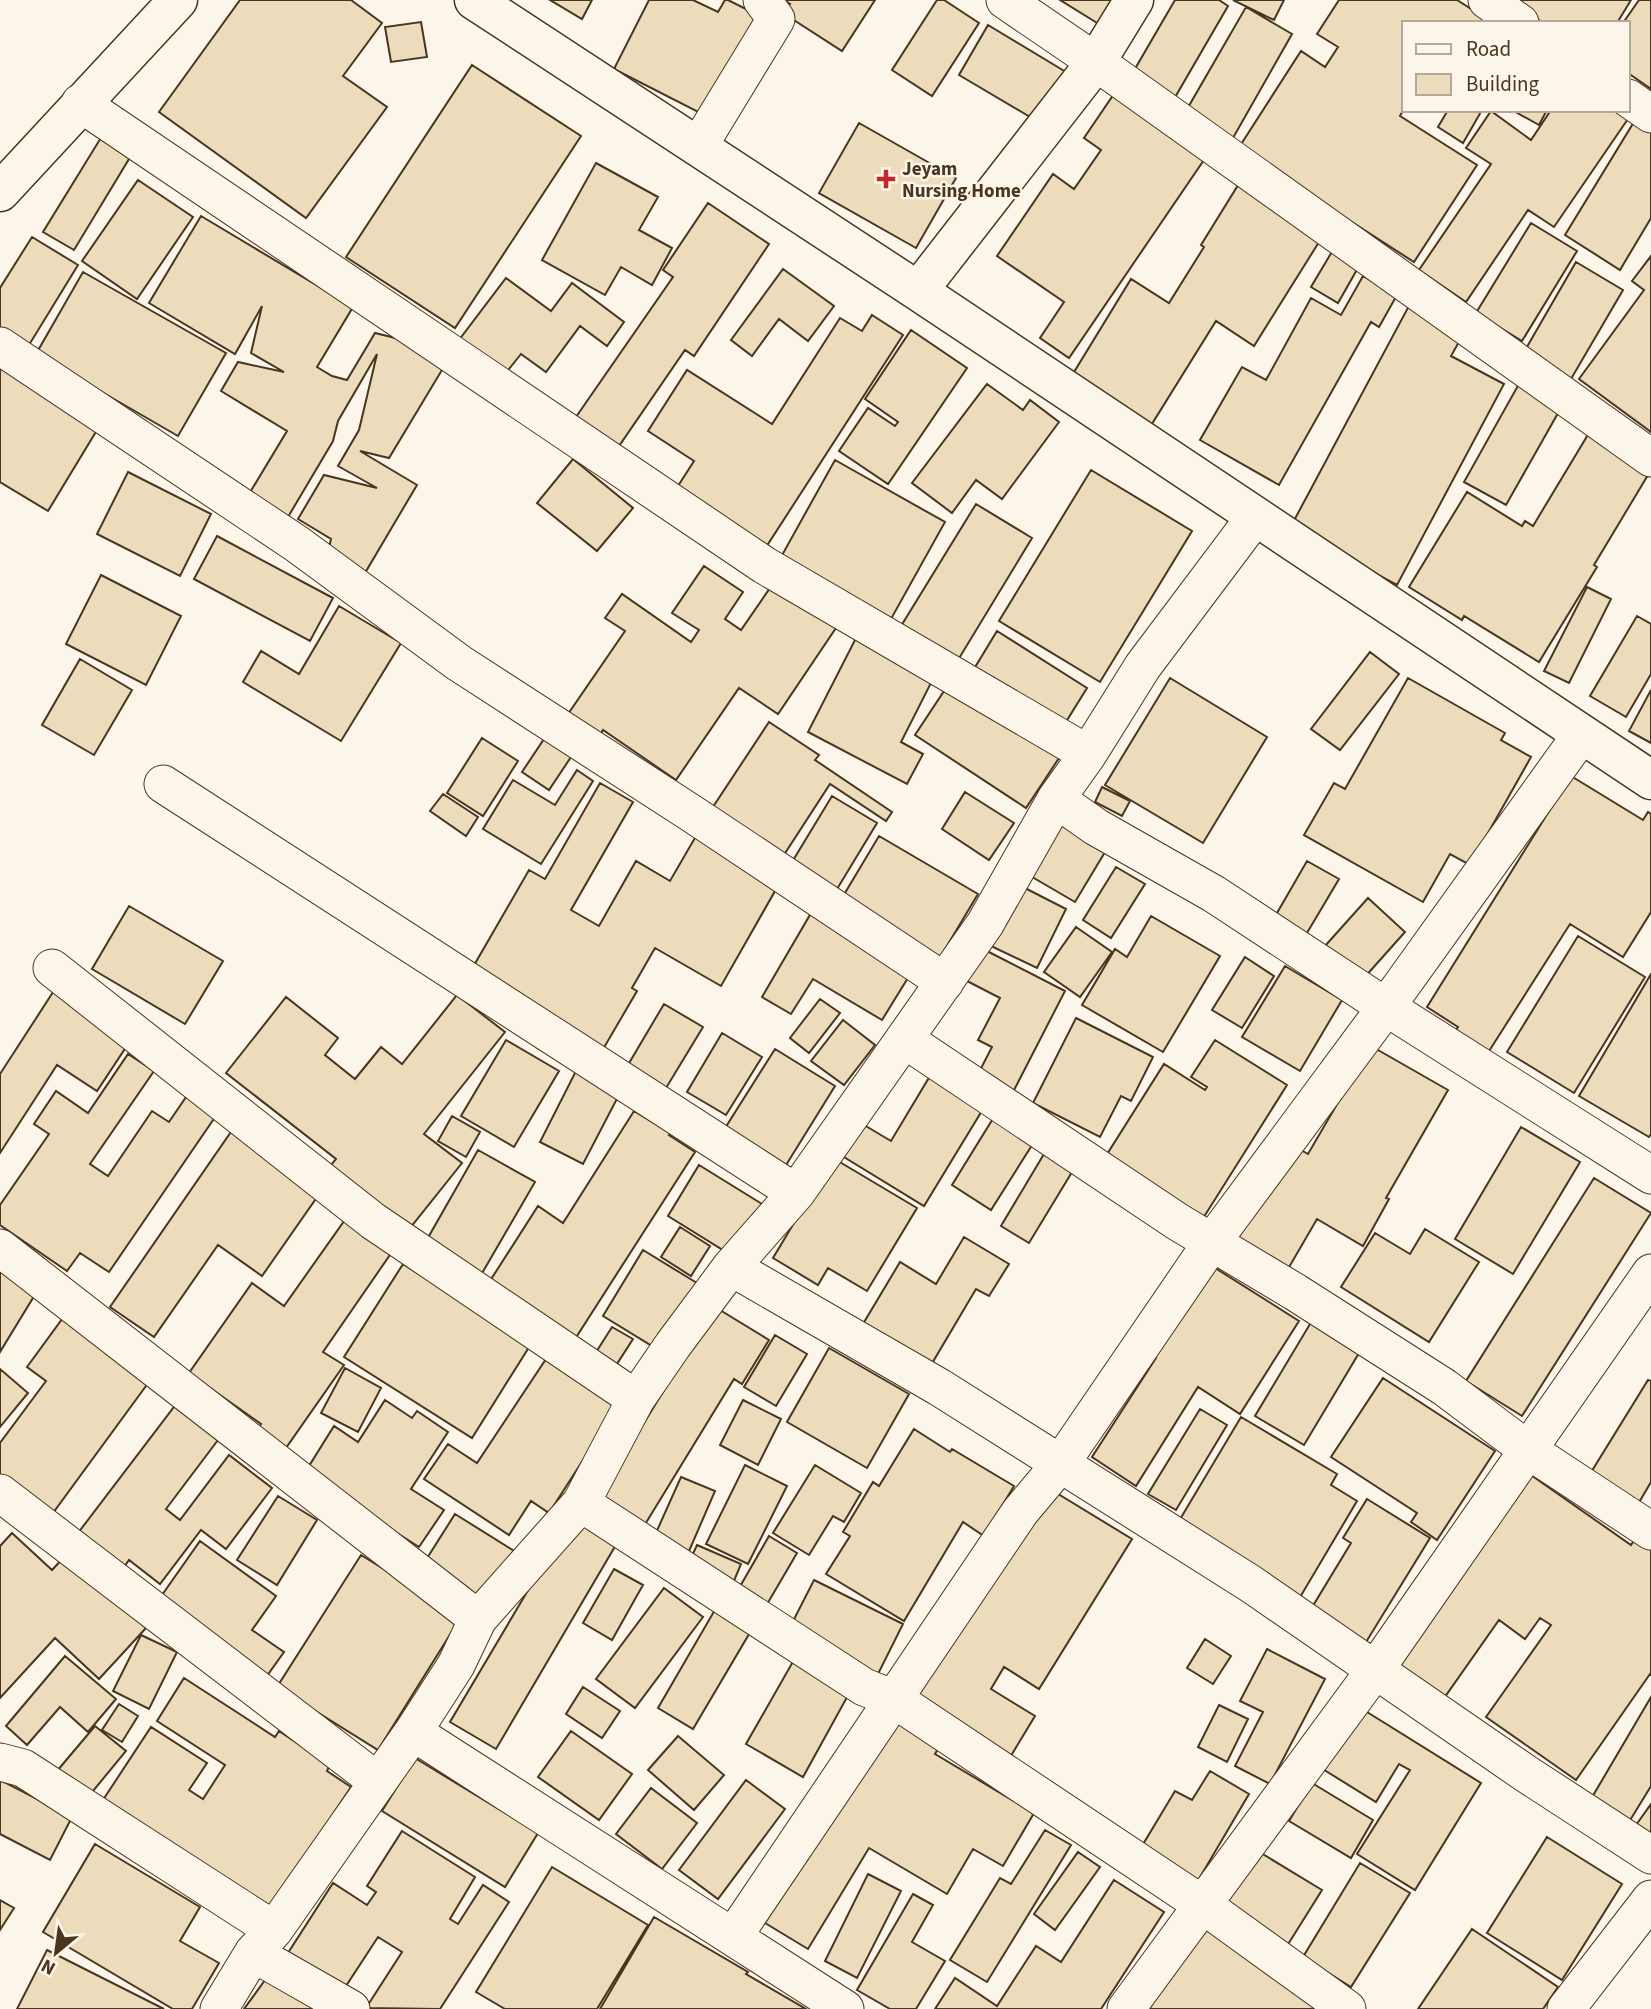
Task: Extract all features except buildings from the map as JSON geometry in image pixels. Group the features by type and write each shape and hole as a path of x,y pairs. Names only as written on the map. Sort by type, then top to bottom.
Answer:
{"street":[{"path":"0,192 177,0"},
{"path":"698,147 776,19 762,0"},
{"path":"1005,0 1651,458"},
{"path":"918,291 1096,62 1134,0"},
{"path":"1487,0 1517,21"},
{"path":"483,2 1651,780"},
{"path":"1630,99 1651,114"},
{"path":"80,103 764,565 1088,754"},
{"path":"0,346 297,544 459,663 945,982"},
{"path":"219,2009 264,1941 413,1732 456,1665 478,1619 581,1503 636,1399 731,1267 796,1192 945,982 985,924 1056,799 1088,754 1143,666 1255,517"},
{"path":"733,1937 1020,1512 1060,1463 1212,1242 1386,1007 1581,735"},
{"path":"163,784 796,1192"},
{"path":"1056,799 1096,827 1214,894 1651,1175"},
{"path":"52,968 373,1221 636,1399"},
{"path":"904,1040 1167,1214 1444,1387 1528,1450 1651,1531"},
{"path":"0,1248 478,1619"},
{"path":"731,1267 939,1387 1251,1584 1525,1773 1651,1855"},
{"path":"1126,2009 1374,1670 1651,1273"},
{"path":"0,1493 377,1781"},
{"path":"581,1503 864,1687 894,1699 1203,1905 1347,2009"},
{"path":"413,1732 845,2009"},
{"path":"0,1762 23,1768 264,1941 351,2009"},
{"path":"1566,2009 1648,1909"}],"place":[{"name":"Jeyam Nursing Home","path":"886,179"}]}
